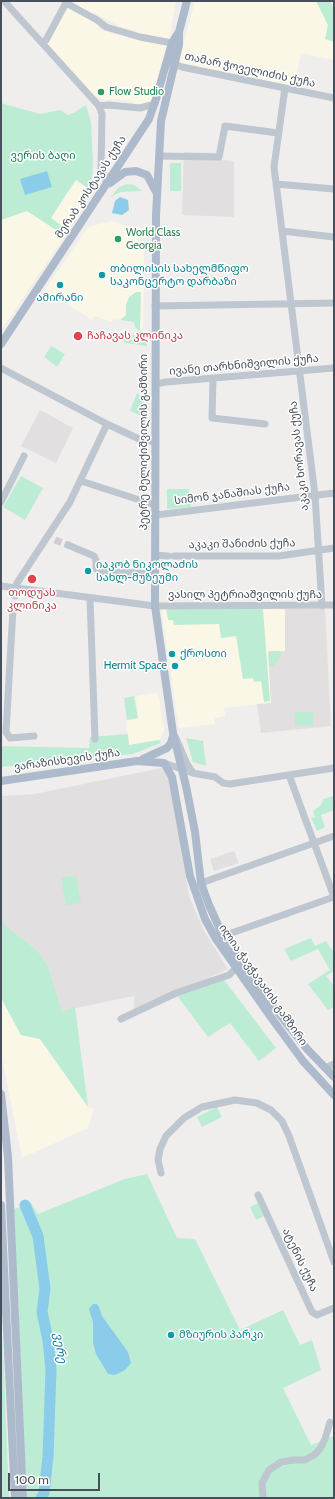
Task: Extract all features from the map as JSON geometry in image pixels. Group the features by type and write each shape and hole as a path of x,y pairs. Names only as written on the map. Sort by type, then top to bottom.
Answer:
{"main road":[{"name":"მერაბ კოსტავას ქუჩა","path":"163,112 179,45 179,32 187,1"},
{"name":"მერაბ კოსტავას ქუჩა","path":"1,344 98,194 149,119 155,104 167,56 172,43 179,32"},
{"name":"პეტრე მელიქიშვილის გამზირი","path":"163,112 157,194 155,306 155,606 179,768"},
{"path":"98,194 121,174 132,171 147,175 157,194"},
{"name":"ვარაზისხევის ქუჩა","path":"137,761 167,748 171,742 173,733"},
{"name":"ვარაზისხევის ქუჩა","path":"1,781 137,761 164,763"},
{"name":"ილია ჭავჭავაძის გამზირი","path":"164,763 172,777 190,876 196,897 211,931 241,976 303,1061 334,1095"},
{"name":"ილია ჭავჭავაძის გამზირი","path":"179,768 195,832 201,883 209,906 223,936 272,1004 307,1049 334,1077"},
{"path":"1,1094 8,1157 23,1498"},
{"path":"1,1205 15,1498"}],"street":[{"path":"4,1 99,106 102,114 101,168 107,182"},
{"path":"42,43 46,40 66,2 106,27 140,37 172,43"},
{"name":"თამარ ჭოველიძის ქუჩა","path":"167,56 169,62 174,65 334,98"},
{"name":"აკაკი ხორავას ქუჩა","path":"284,88 274,167 301,371 315,495 322,606"},
{"path":"99,106 108,105 140,108 155,104"},
{"path":"159,156 219,157 225,126 278,133"},
{"path":"276,184 334,189"},
{"path":"282,232 334,236"},
{"path":"155,306 334,303"},
{"path":"1,368 107,424 139,439 156,442"},
{"name":"ივანე თარხნიშვილის ქუჩა","path":"156,384 334,368"},
{"path":"213,379 212,418 266,424"},
{"path":"15,592 21,577 52,538 81,481 107,424"},
{"path":"1,502 24,456"},
{"path":"81,481 156,505"},
{"name":"სიმონ ჯანაშიას ქუჩა","path":"156,515 334,493"},
{"path":"68,545 94,556 98,571 155,574"},
{"name":"აკაკი შანიძის ქუჩა","path":"155,555 279,556 334,548"},
{"name":"ვასილ პეტრიაშვილის ქუჩა","path":"1,586 15,592 90,598 155,606 334,605"},
{"path":"90,598 94,739"},
{"path":"13,609 4,709 7,735 10,738 34,736"},
{"path":"173,733 187,764 193,773"},
{"name":"ვარაზისხევის ქუჩა","path":"164,763 193,773 214,776 224,783 230,784 334,768"},
{"path":"223,936 334,897 313,844 289,775"},
{"path":"201,883 334,836"},
{"path":"229,975 236,968"},
{"path":"121,1019 176,993 229,975 241,976"},
{"path":"325,1068 334,1064"},
{"path":"161,1173 159,1155 166,1136 184,1118 202,1106 235,1100 257,1103 271,1110 282,1120 289,1136 334,1262"},
{"name":"ატენის ქუჩა","path":"258,1195 312,1312 317,1315 334,1308"},
{"path":"263,1498 262,1483 269,1470 281,1462 305,1460 314,1455 320,1449 327,1434 330,1422"}],"shaded area":[{"path":"70,1 176,1 169,39 136,34 136,31 121,27 94,13 90,14"},
{"path":"195,1 316,1 328,25 326,39 334,42 334,60 301,53 294,88 181,63 179,60"},
{"path":"65,7 68,7 99,24 98,29 141,41 144,38 167,44 151,102 144,105 135,104 133,101 110,99 107,101 91,94 47,45 46,42"},
{"path":"184,152 221,153 222,160 234,161 234,217 182,215"},
{"path":"76,180 94,192 1,331 1,220 27,211 62,234 66,228 51,218"},
{"name":"თბილისის სახელმწიფო საკონცერტო დარბაზი","path":"111,221 122,224 133,231 144,250 143,330 140,330 141,292 126,305 125,317 120,320 113,319 112,322 95,316 92,320 45,290 88,227"},
{"path":"40,410 73,428 56,463 21,446"},
{"path":"161,608 285,609 285,651 268,651 271,703 224,708 225,716 215,718 215,724 179,728"},
{"path":"325,608 331,726 261,733 257,704 271,703 268,651 285,651 285,609"},
{"path":"158,693 164,731 162,735 159,740 129,745 126,721 138,719 136,696"},
{"path":"161,768 169,778 171,786 189,896 204,931 228,969 176,993 134,1009 134,996 62,1011 48,966 38,951 5,925 1,916 1,796 35,794"},
{"path":"234,851 239,863 214,871 210,859"},
{"path":"1,998 21,1035 40,1039 88,1107 94,1109 88,1128 22,1158 1,1054"}],"green space":[{"path":"316,1 330,1 334,9 334,42 325,39 328,25"},
{"name":"ვერის ბაღი","path":"1,103 40,114 60,110 68,115 86,105 91,122 93,164 91,190 76,180 65,196 51,218 66,229 62,234 27,211 1,220"},
{"path":"170,163 181,163 181,191 170,191"},
{"path":"126,184 134,185 142,191 120,192 111,197 118,188"},
{"path":"136,292 141,292 140,331 135,327 134,322 120,320 126,315 126,305 129,297"},
{"path":"124,334 145,337 147,339 147,346 126,343 119,337 123,337"},
{"path":"51,346 65,354 57,367 44,357"},
{"path":"137,393 144,398 142,416 130,411"},
{"path":"21,476 43,488 25,520 3,507"},
{"path":"167,489 189,489 191,507 167,509"},
{"path":"166,607 263,609 270,701 264,702 261,681 254,682 253,678 243,679 236,636 221,638 219,624 174,625 173,620 168,620"},
{"path":"280,651 282,655 273,666 269,666 269,652"},
{"path":"134,696 138,718 127,720 124,698"},
{"path":"295,712 313,712 313,726 295,725"},
{"path":"128,734 129,745 159,740 161,743 133,754 1,767 1,746 89,748 90,737"},
{"path":"186,738 203,741 206,766 193,762"},
{"path":"334,796 334,810 321,815 325,827 317,831 311,818 315,817 313,811 321,805 323,799"},
{"path":"76,875 81,903 66,905 61,878"},
{"path":"1,916 5,925 38,951 48,966 62,1011 75,1007 88,1107 40,1039 21,1035 1,998"},
{"path":"311,938 315,946 326,941 334,953 334,971 326,976 334,986 334,1007 328,1010 308,984 330,970 318,949 291,961 284,949"},
{"path":"224,980 276,1048 259,1061 230,1023 208,1037 176,994"},
{"path":"217,1107 222,1117 202,1127 197,1117"},
{"name":"მზიურის პარკი","path":"147,1174 177,1238 195,1239 240,1330 283,1310 300,1345 312,1340 321,1370 283,1388 311,1445 334,1436 334,1498 27,1498 14,1209 31,1203 38,1214 125,1179"},
{"path":"258,1203 264,1216 256,1220 250,1207"},
{"path":"1,1318 4,1369 9,1498 1,1498"}],"water":[{"path":"47,171 52,187 25,195 20,179"},
{"path":"120,197 128,200 129,210 122,215 112,213 115,201"},
{"path":"93,1304 97,1304 102,1316 128,1352 131,1363 125,1370 115,1375 108,1374 96,1354 93,1343 93,1322 89,1309"}],"waterway":[{"name":"ვერე","path":"25,1205 38,1236 45,1289 42,1312 48,1340 51,1370 48,1457 44,1493 41,1498"}],"tunnel":[{"path":"55,540 68,545"},
{"path":"13,609 15,596"}],"place":[{"name":"Flow Studio","path":"101,92"},
{"name":"World Class Georgia","path":"118,239"},
{"name":"თბილისის სახელმწიფო საკონცერტო დარბაზი","path":"102,275"},
{"name":"ამირანი","path":"60,285"},
{"name":"ჩაჩავას კლინიკა","path":"78,336"},
{"name":"იაკობ ნიკოლაძის სახლ-მუზეუმი","path":"88,571"},
{"name":"თოდუას კლინიკა","path":"32,579"},
{"name":"ქროსთი","path":"172,654"},
{"name":"Hermit Space","path":"175,666"},
{"name":"მზიურის პარკი","path":"171,1335"}]}
